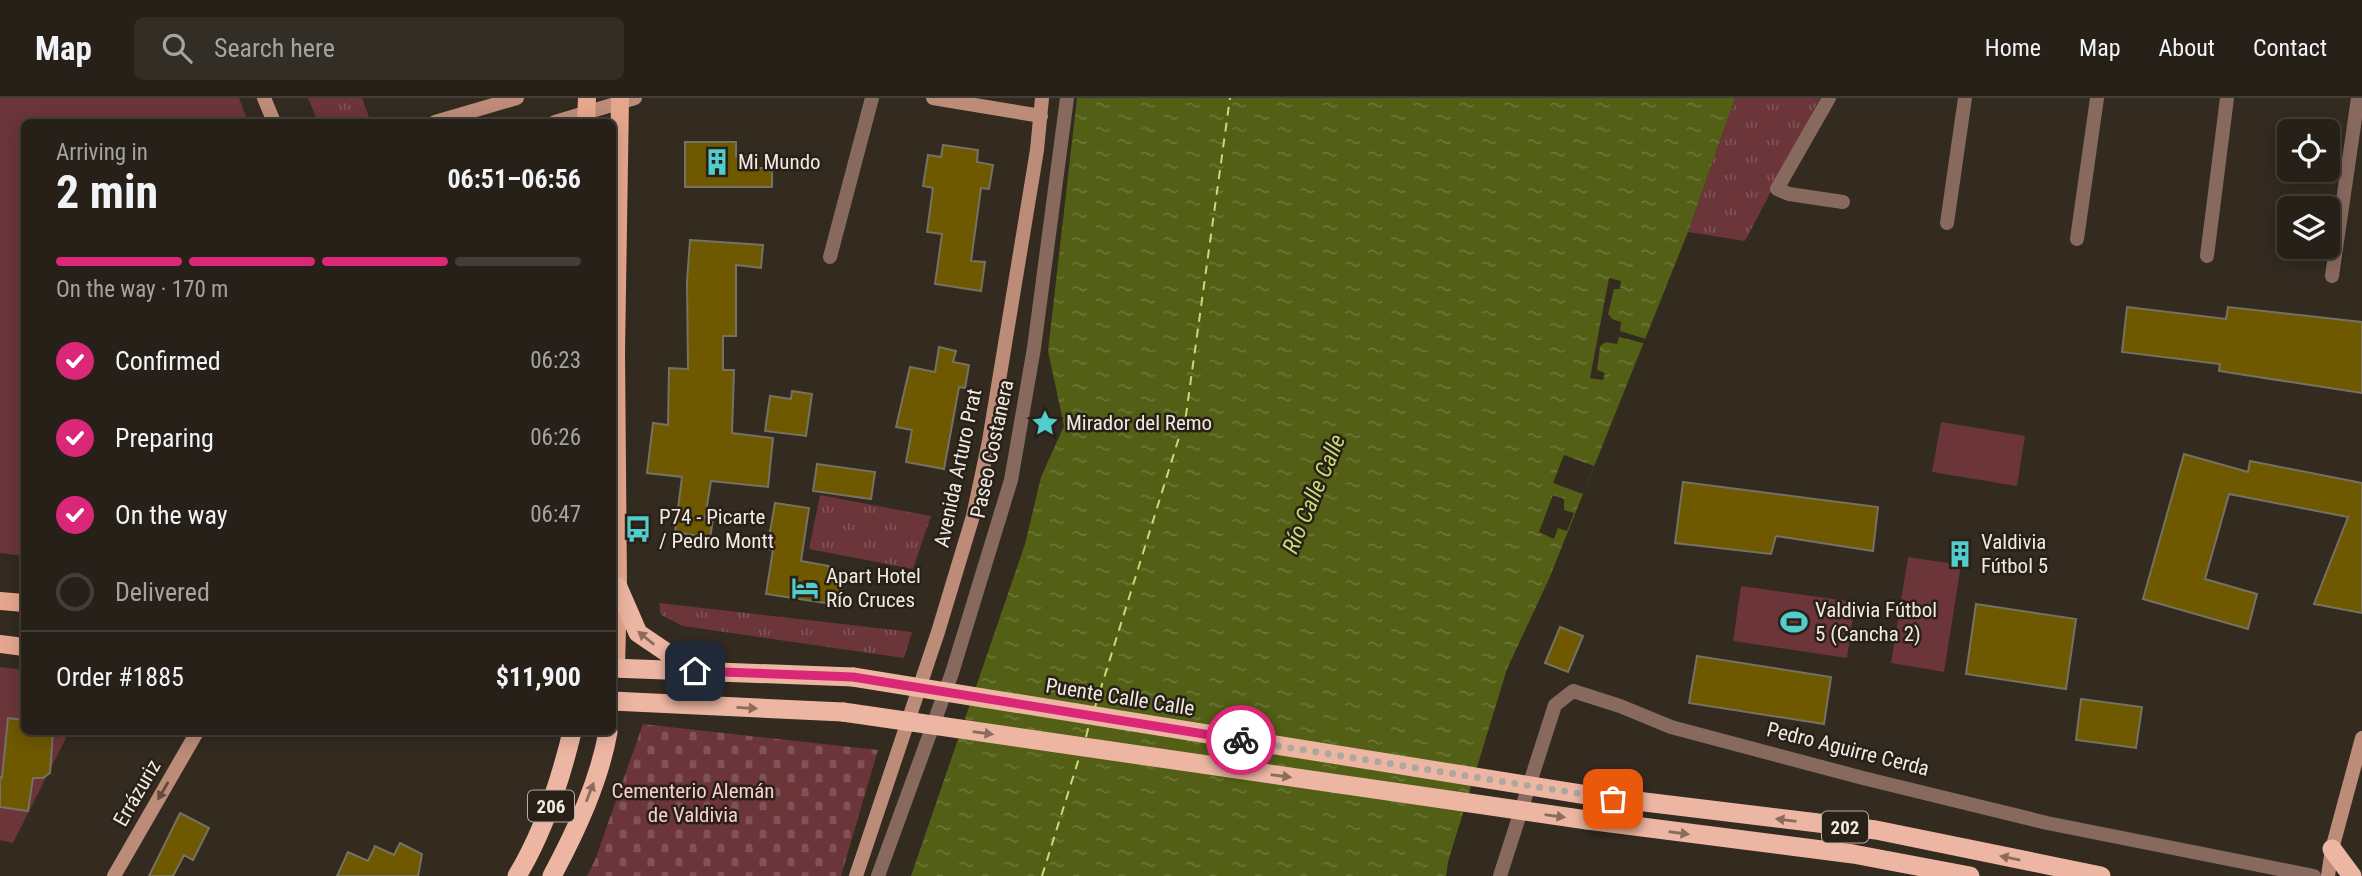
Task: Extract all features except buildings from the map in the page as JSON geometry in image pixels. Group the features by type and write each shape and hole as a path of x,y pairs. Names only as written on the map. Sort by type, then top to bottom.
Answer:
{"highway":[{"path":"618,587 638,633 695,671"},
{"name":"202","path":"616,668 695,671"},
{"name":"Puente Calle Calle","path":"695,671 853,677 1587,795 1876,830 2101,876"},
{"name":"202","path":"616,702 843,712 1587,820 1853,854 1970,876"},
{"name":"206","path":"517,876 538,837 551,804 571,735"},
{"name":"206","path":"552,876 582,815 607,735"},
{"path":"2332,849 2352,876"}],"main road":[{"path":"264,98 273,119"},
{"path":"445,119 517,98"},
{"path":"933,98 1041,116"},
{"name":"Avenida Arturo Prat","path":"856,876 934,645 973,516 989,440 1037,150 1042,98"},
{"path":"563,119 625,100 616,352 616,628"},
{"path":"0,601 21,603"},
{"path":"0,644 21,647"},
{"name":"Errázuriz","path":"114,876 195,735"},
{"path":"2328,876 2332,849 2362,741"}],"street":[{"path":"830,257 872,98"},
{"name":"Paseo Costanera","path":"878,876 952,673 1011,480 1034,348 1067,98"},
{"path":"1829,98 1777,189 1789,194 1843,202"},
{"path":"1947,223 1965,98"},
{"path":"2077,239 2097,98"},
{"path":"2207,256 2227,98"},
{"path":"2332,276 2358,98"},
{"name":"Pedro Aguirre Cerda","path":"1500,876 1555,705 1573,691 1620,706 1671,727 1863,778 2047,822 2315,876"}],"green space":[{"path":"0,98 239,98 247,119 21,119 21,556 0,553"},
{"path":"308,98 362,98 370,119 317,119"},
{"path":"1735,98 1820,98 1745,241 1688,232"},
{"path":"1941,422 2025,436 2017,486 1932,472"},
{"path":"820,495 931,516 913,569 809,549"},
{"path":"1908,557 1961,565 1944,672 1891,663"},
{"name":"Valdivia Fútbol 5 (Cancha 2)","path":"1741,586 1855,602 1847,658 1733,641"},
{"path":"659,603 912,632 904,658 683,626 661,615"},
{"path":"0,667 21,670 21,735 67,735 13,843 0,840"},
{"name":"Cementerio Alemán de Valdivia","path":"643,724 878,750 841,876 587,876"}],"water":[{"name":"Río Calle Calle","path":"1077,98 1735,98 1688,232 1549,579 1507,669 1446,876 911,876 1025,544 1041,477 1064,426 1048,351"}],"pier":[{"path":"1609,278 1621,281 1620,289 1614,289 1608,314 1612,319 1621,322 1620,331 1649,340 1647,344 1619,337 1617,344 1606,342 1600,346 1597,370 1605,373 1603,380 1590,378"},
{"path":"1564,455 1594,466 1583,494 1553,483"},
{"path":"1553,495 1564,499 1564,510 1574,513 1567,531 1558,528 1554,539 1539,532"}],"ferry route":[{"path":"1095,707 1186,415 1230,98"},
{"path":"1086,737 1089,725"},
{"path":"1042,876 1080,755"}],"way so far":[{"path":"1241,740 1613,799"}],"place":[{"name":"Mi Mundo","path":"717,162"},
{"name":"Mirador del Remo","path":"1045,423"},
{"name":"P74 - Picarte / Pedro Montt","path":"638,529"},
{"name":"Valdivia Fútbol 5","path":"1960,554"},
{"name":"Apart Hotel Río Cruces","path":"805,588"},
{"name":"Valdivia Fútbol 5 (Cancha 2)","path":"1794,622"}],"route":[{"path":"695,671 853,677 1241,740"}]}
